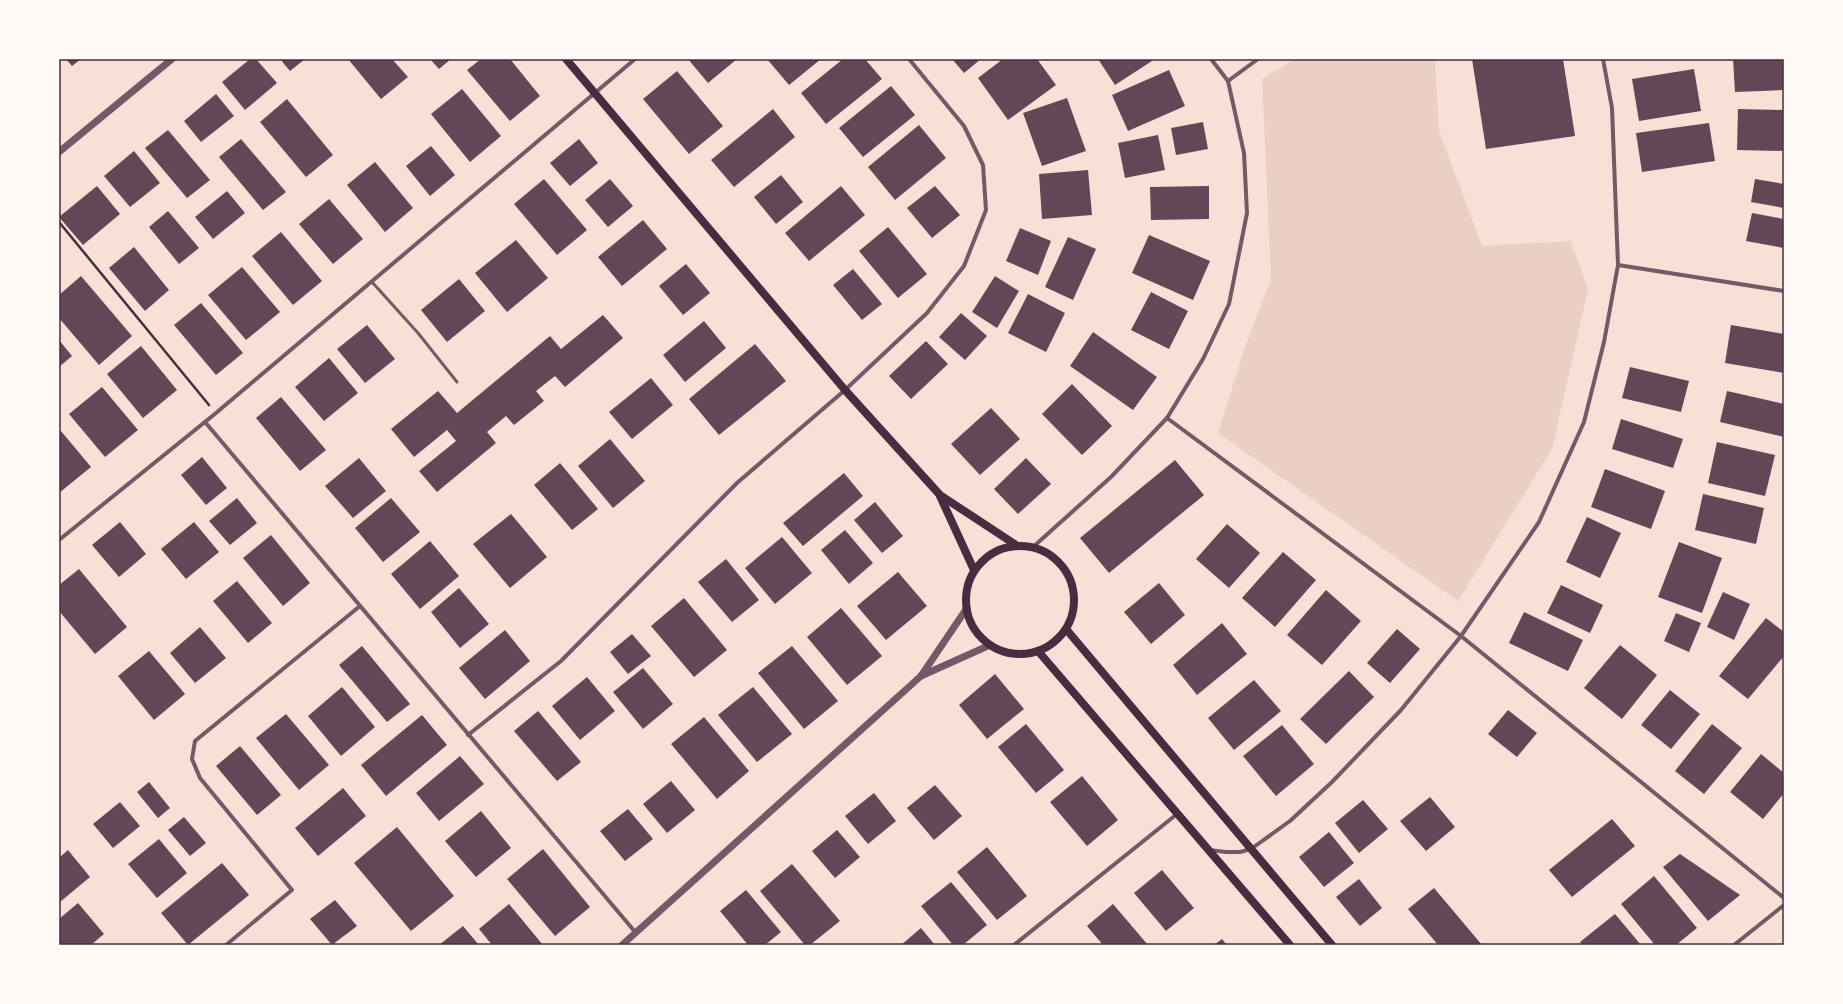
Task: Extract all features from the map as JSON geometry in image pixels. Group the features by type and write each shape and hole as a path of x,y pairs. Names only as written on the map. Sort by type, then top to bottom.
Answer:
{"main road":[{"path":"566,59 844,390 940,495 1016,545"},
{"path":"940,495 974,570"},
{"path":"1016,545 1033,547 1048,553 1062,564 1071,579 1075,596 1073,613 1066,629 1059,638 1038,651 1021,654 1010,653 990,645 977,633 969,619 965,602 967,585 974,570 985,557 1000,549 1016,545"},
{"path":"1066,629 1332,945"},
{"path":"1038,651 1290,945"}],"street":[{"path":"59,152 172,59"},
{"path":"59,540 216,413 635,59"},
{"path":"468,735 561,661 738,483 844,390 927,313 964,266 986,210 983,165 964,126 909,59"},
{"path":"1033,547 1111,477 1166,418 1203,359 1229,304 1247,212 1244,153 1228,81 1211,59"},
{"path":"1228,81 1258,59"},
{"path":"1209,850 1240,852 1251,849 1290,821 1332,782 1401,710 1461,636 1538,522 1584,422 1604,342 1618,265 1612,108 1603,59"},
{"path":"1618,265 1784,292"},
{"path":"1166,418 1461,636 1784,898"},
{"path":"205,422 636,933"},
{"path":"226,945 292,890 200,778 192,759 195,741 360,606"},
{"path":"622,945 921,676 967,608"},
{"path":"921,676 990,645"},
{"path":"1014,945 1177,814"},
{"path":"1734,945 1784,905"}],"lane":[{"path":"372,282 418,333 457,382"}],"path":[{"path":"59,222 216,413"}],"shaded area":[{"path":"1295,59 1435,59 1439,131 1482,246 1571,241 1588,290 1552,449 1458,601 1218,433 1244,350 1271,279 1262,79"}],"building":[{"path":"66,59 81,59 72,66"},
{"path":"250,59 256,59 277,83 245,110 222,82"},
{"path":"280,59 305,59 290,71"},
{"path":"348,59 392,59 408,77 381,99"},
{"path":"430,59 451,59 439,69"},
{"path":"481,59 510,59 540,96 510,121 467,70"},
{"path":"688,59 737,59 708,83"},
{"path":"767,59 821,59 789,85"},
{"path":"843,59 865,59 882,79 826,124 801,93"},
{"path":"952,59 981,59 964,73"},
{"path":"1003,59 1037,59 1056,85 1008,120 978,78"},
{"path":"1098,59 1155,59 1115,85"},
{"path":"1472,59 1563,59 1575,136 1486,149"},
{"path":"1733,59 1784,59 1784,90 1735,92"},
{"path":"1694,69 1701,111 1639,121 1632,79"},
{"path":"1169,70 1185,106 1128,131 1112,95"},
{"path":"677,71 723,126 689,154 643,99"},
{"path":"891,86 915,115 863,157 839,128"},
{"path":"462,89 501,136 470,162 431,114"},
{"path":"216,94 234,116 201,142 184,121"},
{"path":"1067,98 1086,151 1042,166 1023,113"},
{"path":"287,99 333,155 306,177 260,122"},
{"path":"773,109 795,137 734,187 711,160"},
{"path":"1738,109 1784,110 1784,151 1737,150"},
{"path":"1203,122 1208,149 1176,155 1171,128"},
{"path":"1709,123 1715,161 1642,172 1636,133"},
{"path":"919,125 946,158 895,200 868,167"},
{"path":"168,130 210,180 187,198 145,148"},
{"path":"1158,135 1165,170 1125,178 1118,143"},
{"path":"241,139 286,192 263,210 219,157"},
{"path":"579,139 598,163 570,186 550,163"},
{"path":"431,146 455,175 430,196 406,166"},
{"path":"134,151 160,183 130,207 104,176"},
{"path":"375,162 413,208 385,232 347,185"},
{"path":"1088,170 1092,215 1042,219 1039,174"},
{"path":"781,175 803,202 776,224 754,197"},
{"path":"544,179 587,230 557,255 514,204"},
{"path":"610,179 633,206 608,227 585,200"},
{"path":"1755,179 1784,184 1784,208 1751,202"},
{"path":"97,186 120,214 83,245 59,217"},
{"path":"841,186 865,215 809,261 785,233"},
{"path":"935,186 960,215 932,238 907,208"},
{"path":"1209,186 1209,219 1151,220 1150,187"},
{"path":"227,191 245,213 213,239 195,217"},
{"path":"329,199 363,239 333,264 299,224"},
{"path":"168,211 199,248 179,264 149,227"},
{"path":"1752,213 1784,219 1784,248 1746,241"},
{"path":"643,220 667,249 622,286 598,257"},
{"path":"888,227 927,274 898,298 859,251"},
{"path":"1020,228 1051,241 1038,275 1006,261"},
{"path":"281,232 322,281 293,305 252,256"},
{"path":"1149,235 1210,261 1193,300 1132,273"},
{"path":"1068,237 1096,249 1073,300 1045,287"},
{"path":"516,240 548,278 507,312 475,273"},
{"path":"134,247 169,290 145,311 109,268"},
{"path":"686,264 710,293 683,315 659,286"},
{"path":"242,267 280,312 246,340 208,295"},
{"path":"853,269 882,304 862,320 833,285"},
{"path":"81,276 132,336 99,365 59,318 59,295"},
{"path":"995,276 1019,291 997,328 972,312"},
{"path":"459,279 485,311 447,342 421,310"},
{"path":"1151,292 1188,311 1169,349 1131,330"},
{"path":"1028,294 1065,313 1046,352 1008,333"},
{"path":"201,303 243,353 216,375 174,325"},
{"path":"961,313 987,336 965,360 939,337"},
{"path":"603,315 623,338 565,387 555,376 536,391 544,401 514,425 506,416 487,432 496,443 437,492 419,471 456,441 447,430 414,457 391,429 438,391 457,413 550,336 561,349"},
{"path":"704,321 726,348 685,382 663,355"},
{"path":"367,325 395,359 365,383 337,349"},
{"path":"1731,325 1784,334 1784,373 1725,363"},
{"path":"1093,332 1157,377 1133,410 1070,366"},
{"path":"59,340 72,356 59,367"},
{"path":"926,341 948,364 911,399 889,376"},
{"path":"755,344 786,381 719,435 689,399"},
{"path":"141,346 177,390 143,418 107,374"},
{"path":"329,358 358,393 324,421 295,387"},
{"path":"1630,367 1689,381 1681,412 1622,398"},
{"path":"651,378 673,405 632,439 609,412"},
{"path":"1072,384 1112,426 1082,455 1042,414"},
{"path":"102,387 138,430 105,457 69,414"},
{"path":"1727,391 1784,404 1784,437 1720,422"},
{"path":"281,397 326,450 300,471 256,418"},
{"path":"991,408 1020,439 980,475 951,444"},
{"path":"1621,419 1683,439 1673,468 1612,449"},
{"path":"61,431 91,467 59,493 59,433"},
{"path":"610,439 645,481 613,508 578,466"},
{"path":"1717,442 1775,455 1765,496 1708,483"},
{"path":"202,457 227,488 206,505 181,475"},
{"path":"359,458 386,491 353,518 325,486"},
{"path":"1026,458 1051,484 1018,514 994,489"},
{"path":"1175,460 1204,495 1109,573 1080,538"},
{"path":"560,463 598,509 572,530 534,485"},
{"path":"1605,469 1665,491 1651,529 1591,507"},
{"path":"844,473 863,496 803,546 783,523"},
{"path":"1703,494 1764,508 1756,544 1695,530"},
{"path":"237,498 257,523 230,545 209,521"},
{"path":"391,498 420,532 383,562 355,528"},
{"path":"875,502 903,536 882,553 854,520"},
{"path":"511,514 547,557 510,588 473,544"},
{"path":"1587,517 1621,533 1600,578 1566,562"},
{"path":"120,522 146,554 119,577 92,545"},
{"path":"194,522 219,552 186,579 161,549"},
{"path":"1227,524 1260,553 1229,588 1196,559"},
{"path":"845,530 873,563 849,584 821,550"},
{"path":"271,535 310,583 283,606 243,558"},
{"path":"782,537 812,573 775,604 745,568"},
{"path":"430,541 459,576 420,609 391,574"},
{"path":"1679,542 1722,558 1702,613 1658,597"},
{"path":"1283,552 1316,580 1275,627 1242,598"},
{"path":"726,559 759,600 732,622 698,582"},
{"path":"79,569 127,627 95,654 59,611 59,585"},
{"path":"898,572 927,606 886,640 857,606"},
{"path":"237,581 272,623 248,643 213,601"},
{"path":"1159,583 1185,615 1151,644 1124,612"},
{"path":"1561,585 1603,605 1590,633 1547,613"},
{"path":"459,588 489,624 460,648 431,612"},
{"path":"1326,590 1361,621 1322,665 1287,635"},
{"path":"1723,592 1750,604 1734,640 1707,627"},
{"path":"684,598 727,650 694,677 651,626"},
{"path":"841,608 882,656 847,685 807,637"},
{"path":"1524,612 1583,640 1568,671 1509,643"},
{"path":"1676,613 1701,623 1689,652 1664,641"},
{"path":"1766,618 1784,632 1784,656 1748,699 1719,676"},
{"path":"1222,623 1247,654 1197,695 1173,665"},
{"path":"200,627 226,658 195,683 170,653"},
{"path":"1397,629 1420,649 1390,683 1367,663"},
{"path":"505,630 530,661 485,699 459,668"},
{"path":"632,634 651,656 628,674 610,652"},
{"path":"1620,645 1657,675 1622,719 1584,688"},
{"path":"362,646 410,704 387,722 339,665"},
{"path":"792,646 838,701 804,729 758,673"},
{"path":"149,651 185,694 154,720 118,676"},
{"path":"643,668 673,704 643,729 613,692"},
{"path":"1349,671 1374,697 1326,744 1300,719"},
{"path":"995,674 1024,709 987,739 959,705"},
{"path":"587,677 615,711 580,740 552,706"},
{"path":"1254,680 1281,711 1234,750 1208,718"},
{"path":"342,687 375,727 341,756 308,716"},
{"path":"753,687 792,734 757,762 718,715"},
{"path":"1670,690 1700,714 1671,749 1641,725"},
{"path":"1508,710 1537,733 1517,757 1488,734"},
{"path":"538,711 581,762 557,781 514,731"},
{"path":"286,714 329,765 299,790 256,738"},
{"path":"422,715 447,745 386,796 361,765"},
{"path":"704,717 749,771 717,799 671,744"},
{"path":"1026,724 1064,770 1036,793 998,747"},
{"path":"1712,724 1742,748 1704,794 1675,771"},
{"path":"1282,725 1314,764 1276,796 1243,756"},
{"path":"240,746 281,795 257,815 216,766"},
{"path":"1761,754 1784,773 1784,793 1763,819 1730,792"},
{"path":"460,756 484,784 439,821 416,793"},
{"path":"1082,776 1118,820 1087,846 1050,802"},
{"path":"671,781 695,810 667,833 643,804"},
{"path":"149,782 170,808 158,818 137,792"},
{"path":"935,785 962,816 934,840 907,808"},
{"path":"343,788 366,816 318,856 295,828"},
{"path":"874,793 896,821 868,844 845,816"},
{"path":"1430,797 1455,827 1426,851 1400,821"},
{"path":"1363,800 1388,829 1359,853 1335,823"},
{"path":"120,802 140,826 113,848 93,824"},
{"path":"628,809 653,839 625,861 600,831"},
{"path":"481,811 511,848 476,877 445,841"},
{"path":"184,817 206,843 190,856 168,830"},
{"path":"1612,819 1635,846 1572,897 1549,870"},
{"path":"397,827 454,896 411,931 354,863"},
{"path":"837,830 860,857 835,878 812,851"},
{"path":"1329,832 1354,863 1324,887 1299,857"},
{"path":"159,839 187,873 157,898 128,864"},
{"path":"987,847 1027,896 997,920 957,872"},
{"path":"543,849 590,907 555,936 507,879"},
{"path":"68,850 90,877 60,902 59,858"},
{"path":"1680,854 1740,895 1708,921 1663,867"},
{"path":"222,863 249,895 188,945 161,913"},
{"path":"792,864 840,921 810,945 805,945 760,891"},
{"path":"1162,870 1194,908 1166,931 1134,893"},
{"path":"1654,876 1697,928 1676,945 1655,945 1621,904"},
{"path":"1359,879 1382,908 1360,926 1336,897"},
{"path":"951,882 987,925 963,945 953,945 921,906"},
{"path":"1434,888 1482,945 1438,945 1408,909"},
{"path":"746,890 781,932 765,945 748,945 720,911"},
{"path":"335,900 357,926 332,945 310,919"},
{"path":"78,903 104,934 91,945 61,945 59,942 59,919"},
{"path":"509,904 543,945 492,945 479,929"},
{"path":"1113,904 1148,945 1103,945 1087,926"},
{"path":"1615,914 1641,945 1582,945 1580,942"},
{"path":"463,926 479,945 439,945"},
{"path":"921,928 935,945 901,945"},
{"path":"1222,939 1227,945 1214,945"}]}
